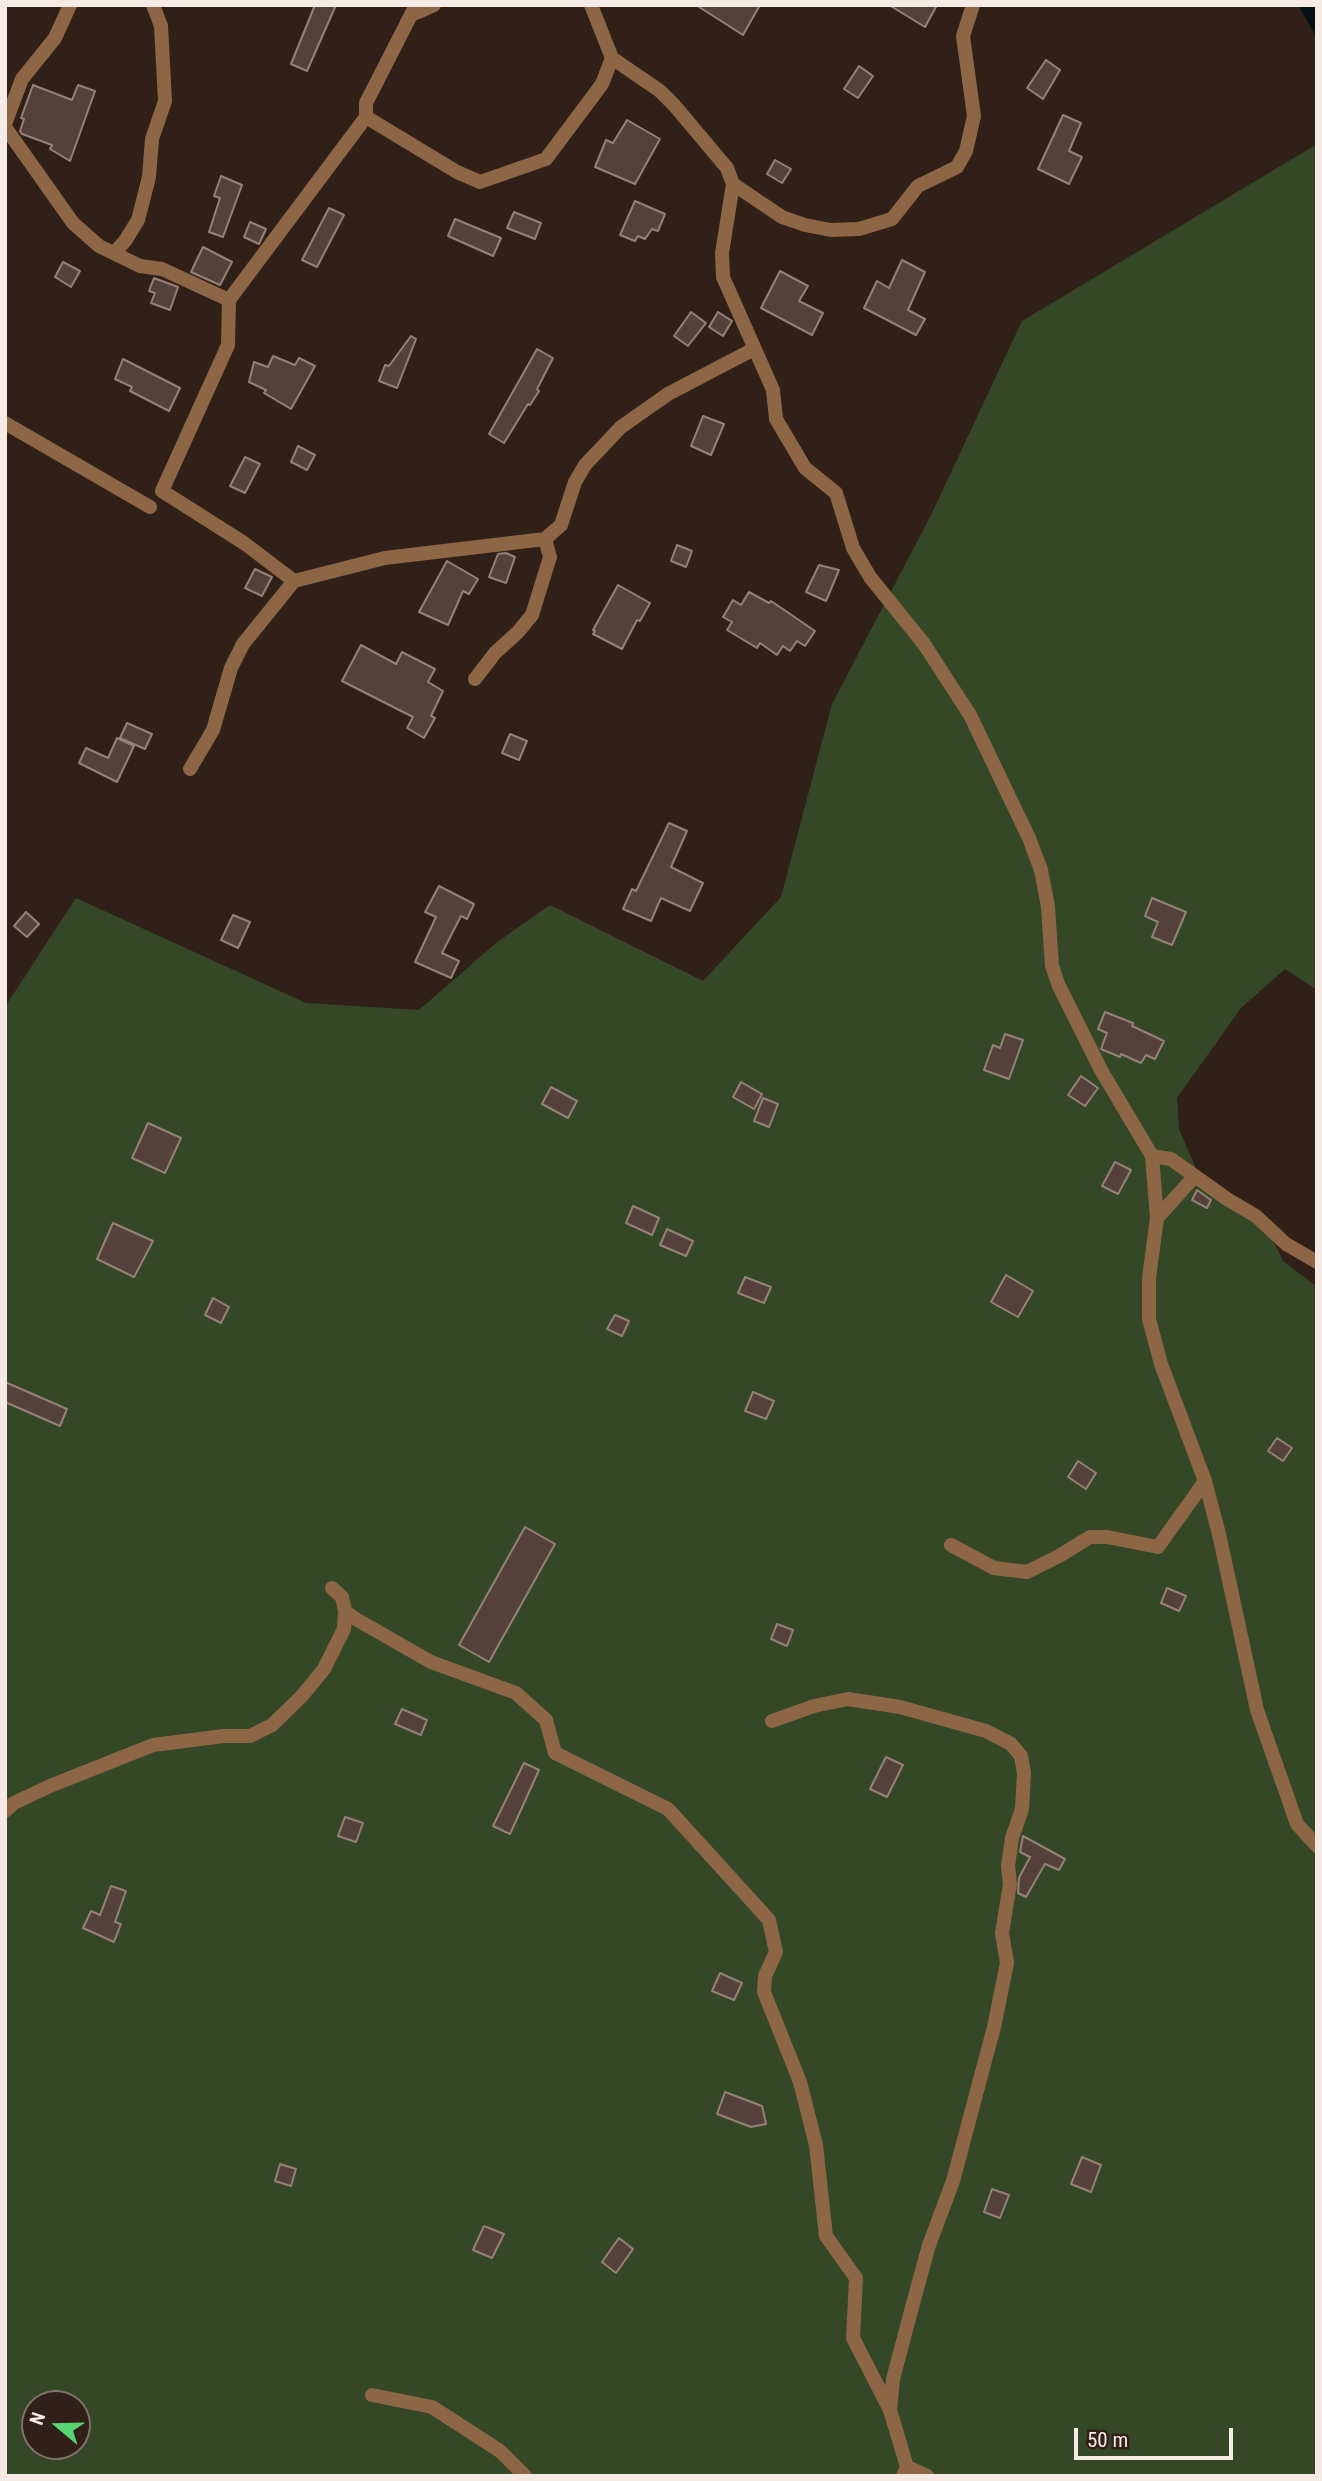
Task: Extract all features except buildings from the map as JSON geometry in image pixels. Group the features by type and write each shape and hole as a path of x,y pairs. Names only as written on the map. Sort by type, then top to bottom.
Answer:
{"street":[{"path":"70,5 55,38 22,79 5,125 73,223 99,246 140,266 162,269 229,300"},
{"path":"114,253 138,220 149,177 152,139 165,102 161,26 153,5"},
{"path":"294,581 244,543 162,491 228,345 229,300 366,117 366,103 414,10 434,5"},
{"path":"591,5 612,58 660,91 727,168 733,184 722,253 723,277 773,390 776,419 805,468 836,493 853,548 870,577 924,644 970,715 1029,838 1041,870 1048,907 1052,966 1059,986 1101,1069 1152,1156 1157,1218 1149,1278 1149,1319 1161,1364 1205,1481 1222,1547 1256,1710 1297,1824 1317,1846"},
{"path":"733,184 782,217 806,225 831,230 859,229 892,219 918,186 957,167 966,151 974,116 963,36 972,5"},
{"path":"366,117 457,172 480,182 546,159 602,84 612,58"},
{"path":"190,769 213,730 231,668 243,644 294,581 385,558 545,539 561,525 572,491 585,465 621,427 668,394 754,349"},
{"path":"5,423 150,507"},
{"path":"475,679 495,653 532,615 550,557 545,539"},
{"path":"1152,1156 1171,1159 1256,1216 1286,1244 1317,1262"},
{"path":"1157,1218 1195,1176"},
{"path":"951,1545 994,1568 1027,1572 1090,1537 1107,1536 1158,1547 1205,1481"},
{"path":"5,1811 14,1803 50,1786 153,1745 224,1736 250,1737 272,1725 324,1670 344,1629 345,1611 342,1597 332,1588"},
{"path":"345,1611 431,1662 516,1693 546,1720 555,1753 668,1809 769,1920 776,1952 765,1976 764,1992 800,2082 816,2145 826,2236 856,2278 853,2338 890,2410 905,2471 927,2476"},
{"path":"772,1721 814,1706 848,1699 900,1707 986,1731 1011,1744 1021,1756 1024,1773 1022,1809 1012,1838 1008,1866 1010,1884 1002,1933 1007,1963 994,2027 953,2181 929,2245 911,2311 893,2379 890,2410"},
{"path":"372,2395 432,2407 500,2451 525,2476"}],"green space":[{"path":"1317,144 1317,990 1285,969 1241,1008 1177,1098 1179,1129 1198,1173 1256,1216 1283,1261 1317,1287 1317,2476 5,2476 5,1007 76,898 306,1003 419,1010 496,943 550,905 703,981 781,897 832,704 931,515 1022,321"}],"shaded area":[{"path":"1298,5 1317,5 1317,38"}]}
